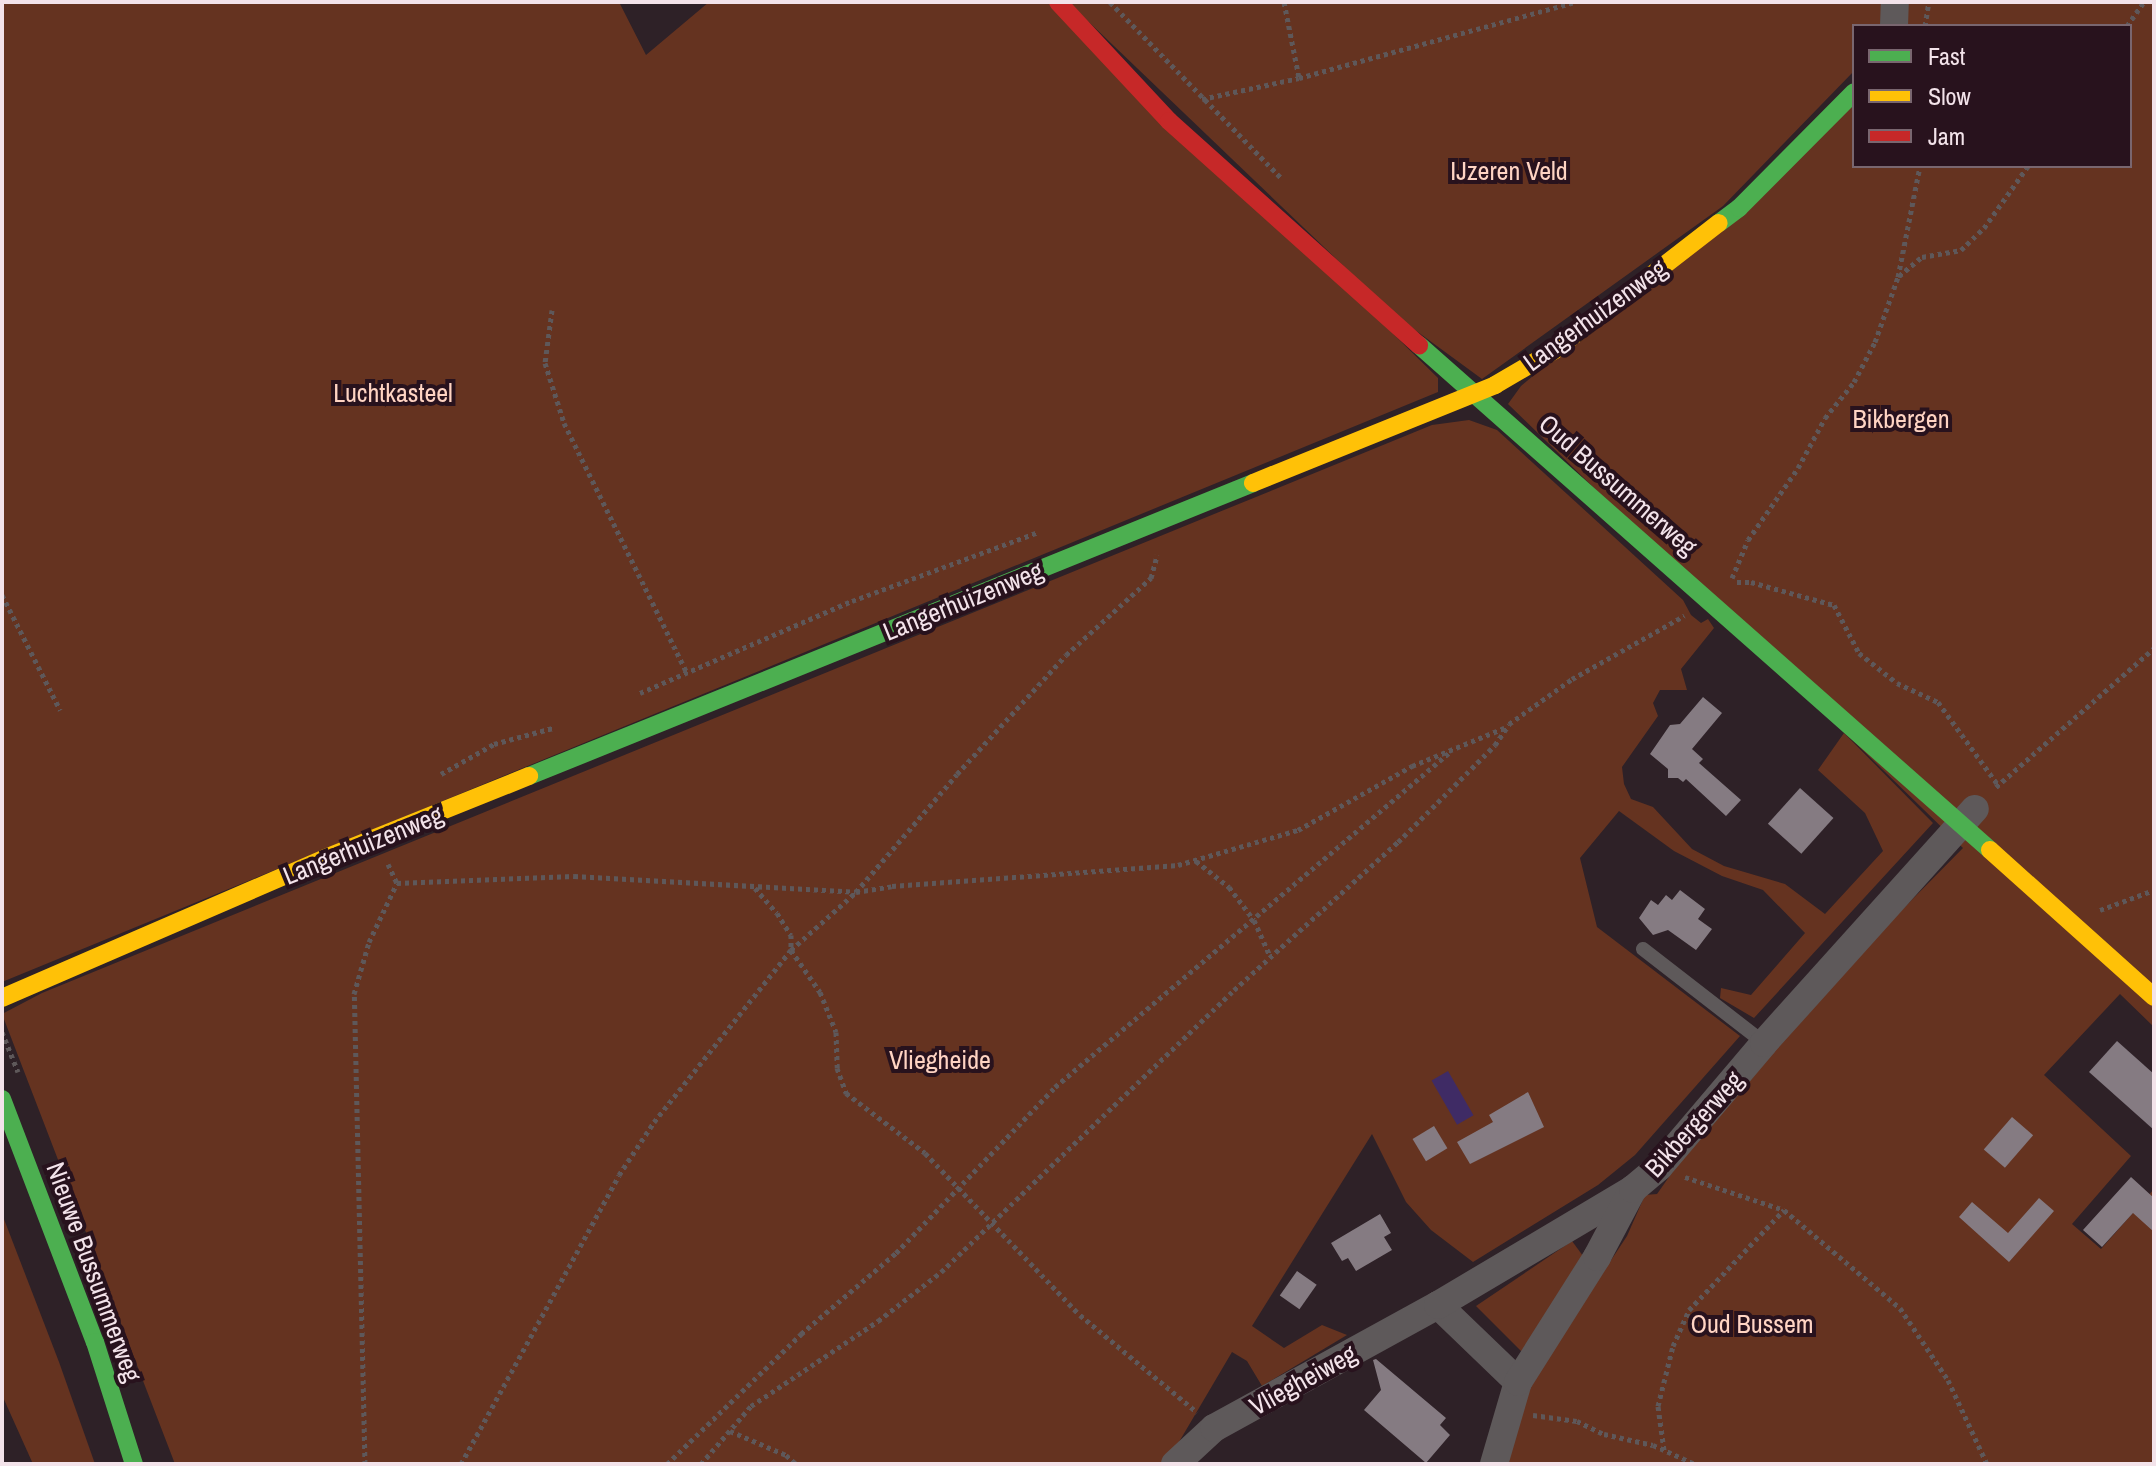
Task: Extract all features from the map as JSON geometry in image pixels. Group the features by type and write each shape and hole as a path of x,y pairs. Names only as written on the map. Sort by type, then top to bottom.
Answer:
{"street":[{"name":"Oud Bussummerweg","path":"1058,2 1169,121 1473,393 1711,600 1967,816 2069,921 2154,997"},
{"path":"1894,24 1895,2"},
{"name":"Langerhuizenweg","path":"2,998 377,839 1473,393 1555,350 1739,208 1852,94"},
{"name":"Bikbergerweg","path":"1494,1464 1507,1411 1518,1382 1597,1257 1633,1189 1659,1167 1764,1043 1967,816"},
{"name":"Nieuwe Bussummerweg","path":"2,1099 95,1342 134,1464"},
{"name":"Vliegheiweg","path":"1175,1464 1214,1428 1438,1305 1633,1189"},
{"path":"1438,1305 1518,1382"}],"lane":[{"path":"1643,949 1764,1043"}],"path":[{"path":"1110,2 1287,184"},
{"path":"1284,2 1299,78"},
{"path":"1201,99 1299,78 1574,2"},
{"path":"1925,24 1929,2"},
{"path":"2128,24 2144,2"},
{"path":"1920,168 1898,277 1875,342 1854,382 1825,418 1798,468 1748,540 1728,582 1751,582 1834,605 1859,653 1897,683 1938,702 1998,785"},
{"path":"1898,277 1922,257 1961,250 1984,228 2027,168"},
{"path":"552,310 545,363 564,423 672,647"},
{"path":"461,1464 619,1175 654,1122 791,950 856,892 957,774 1066,655 1151,578 1167,515"},
{"path":"2,595 60,710"},
{"path":"397,883 574,876 856,892 892,886 1178,865 1298,830 1412,766 1504,728 1572,679 1711,600"},
{"path":"1967,816 2154,648"},
{"path":"701,1464 751,1406 878,1321 941,1272 1270,956 1398,842 1495,745 1504,728"},
{"path":"667,1464 801,1334 896,1253 1055,1087 1454,748"},
{"path":"365,1464 354,994 369,942 397,883 377,839"},
{"path":"1195,860 1229,887 1254,920 1270,956"},
{"path":"755,887 791,935 791,950 826,1006 836,1032 837,1068 846,1093 925,1153 1080,1315 1214,1428"},
{"path":"2069,921 2154,890"},
{"path":"1659,1167 1784,1210 1900,1308 1948,1380 1987,1464"},
{"path":"1664,1450 1658,1406 1673,1346 1689,1310 1784,1210"},
{"path":"1507,1411 1577,1421 1604,1434 1664,1450 1695,1464"},
{"path":"730,1431 786,1455 796,1464"}],"green space":[{"name":"Luchtkasteel","path":"2,2 619,2 646,55 709,2 1056,2 1438,378 1438,392 2,982"},
{"name":"IJzeren Veld","path":"1068,2 1885,2 1882,24 1852,24 1852,73 1723,206 1482,379 1396,316"},
{"path":"1908,2 2154,2 2154,1027 2120,994 2044,1075 2131,1156 2072,1224 2101,1249 2154,1189 2154,1464 1502,1464 1532,1380 1627,1236 1645,1195 1657,1194 1693,1143 1815,998 1963,848 1508,404 1521,386 1852,107 1852,168 2132,168 2132,24 1903,24"},
{"name":"Vliegheide","path":"1469,420 1497,430 1683,600 1691,615 1701,623 1708,619 1714,628 1681,669 1687,690 1660,690 1653,703 1658,716 1622,767 1624,784 1631,799 1653,807 1692,849 1724,866 1785,884 1825,914 1883,851 1865,813 1818,770 1844,733 1933,823 1754,1018 1720,998 1721,988 1751,995 1805,933 1763,890 1722,876 1674,851 1619,811 1580,858 1597,927 1740,1036 1635,1155 1598,1185 1473,1262 1431,1230 1406,1202 1372,1134 1252,1326 1284,1348 1322,1325 1347,1335 1262,1386 1247,1361 1232,1352 1166,1464 175,1464 2,1014 42,993 1432,425"},
{"path":"2,1214 95,1464 33,1464 2,1395"},
{"path":"1572,1241 1583,1256 1525,1355 1476,1306"}],"shaded area":[{"path":"1448,1071 1474,1115 1457,1125 1432,1080"}],"building":[{"path":"1703,697 1722,713 1692,749 1703,759 1699,763 1741,800 1726,816 1686,779 1683,782 1678,778 1668,778 1668,769 1650,754 1670,725 1680,724"},
{"path":"1800,788 1833,818 1801,854 1768,824"},
{"path":"1680,890 1705,909 1698,919 1712,929 1696,950 1668,930 1653,935 1639,918 1651,900 1658,905 1666,895 1672,900"},
{"path":"2117,1041 2154,1074 2154,1130 2089,1072"},
{"path":"1528,1092 1544,1127 1470,1164 1457,1142 1493,1122 1489,1115"},
{"path":"2012,1117 2033,1135 2005,1168 1984,1149"},
{"path":"1434,1126 1447,1148 1426,1161 1413,1139"},
{"path":"2131,1177 2154,1198 2154,1232 2133,1213 2102,1247 2083,1230"},
{"path":"2039,1198 2054,1211 2009,1262 1959,1217 1972,1202 2008,1233"},
{"path":"1380,1214 1391,1233 1384,1237 1392,1250 1356,1271 1348,1258 1342,1261 1331,1243"},
{"path":"1297,1271 1317,1285 1299,1309 1280,1296"},
{"path":"1376,1359 1446,1418 1440,1425 1450,1435 1426,1463 1364,1410 1381,1390 1373,1360"}],"traffic: fast":[{"path":"1719,223 1739,208 1852,94"},
{"path":"1419,345 1990,850"},
{"path":"529,776 1253,483"},
{"path":"2,1099 95,1342 134,1464"}],"traffic: slow":[{"path":"1253,483 1495,385 1555,350 1719,223"},
{"path":"2,998 325,858 529,776"},
{"path":"1990,850 2154,997"}],"traffic: jam":[{"path":"1058,2 1169,121 1419,345"}],"park label":[{"name":"Bikbergen","path":"1901,419"},
{"name":"Oud Bussem","path":"1752,1324"}]}
